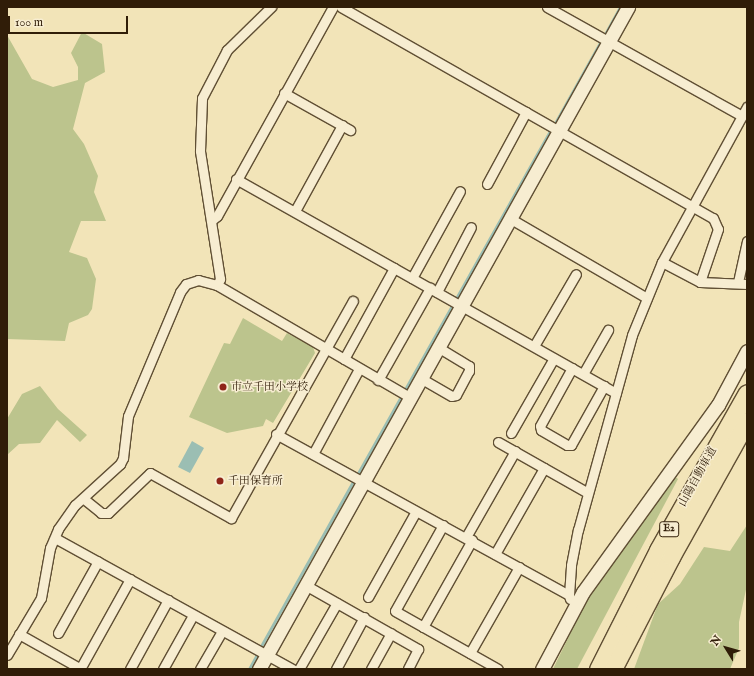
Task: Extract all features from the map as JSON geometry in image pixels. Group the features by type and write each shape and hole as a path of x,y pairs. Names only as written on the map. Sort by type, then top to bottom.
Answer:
{"highway":[{"name":"山陽自動車道","path":"598,669 658,550 747,393"},
{"name":"山陽自動車道","path":"614,669 670,557 747,421"}],"street":[{"path":"216,284 220,279 212,220 200,151 202,98 227,50 271,7"},
{"path":"212,220 217,216 236,179 333,7"},
{"path":"340,7 713,218 718,229 700,282"},
{"path":"547,7 742,116"},
{"path":"259,669 262,652 307,586 360,478 406,395 422,379 439,348 456,303 511,219 556,128 606,39 628,7"},
{"path":"284,93 346,127 295,211"},
{"path":"572,612 570,595 571,565 588,493 632,335 662,262 747,107"},
{"path":"487,184 526,112"},
{"path":"236,179 616,393"},
{"path":"412,278 460,191"},
{"path":"511,219 647,298"},
{"path":"378,380 471,227"},
{"path":"662,262 700,282 743,283 747,241"},
{"path":"344,359 394,268"},
{"path":"534,346 576,274"},
{"path":"7,652 40,598 50,548 55,538 75,505 84,499 123,458 128,416 180,292 186,284 198,280 216,284 406,395"},
{"path":"84,499 101,513 108,513 150,473 231,518 276,434 353,301"},
{"path":"583,374 608,330"},
{"path":"422,379 452,396 456,395 469,371 469,366 439,348"},
{"path":"542,669 583,592 718,405 747,351"},
{"path":"511,433 554,358"},
{"path":"572,368 540,426 541,430 567,445 571,445 604,386"},
{"path":"313,454 360,369"},
{"path":"276,434 360,478 416,511 570,595"},
{"path":"498,442 588,493"},
{"path":"423,627 514,451"},
{"path":"495,554 544,468"},
{"path":"368,597 416,511"},
{"path":"443,525 395,611 498,669"},
{"path":"55,538 292,669"},
{"path":"58,633 98,561"},
{"path":"470,653 519,567"},
{"path":"19,634 81,669 130,579"},
{"path":"307,586 418,649 408,669"},
{"path":"130,669 168,600"},
{"path":"299,669 337,603"},
{"path":"163,669 193,615"},
{"path":"336,669 364,617"},
{"path":"200,669 222,631"},
{"path":"371,669 391,633"}],"green space":[{"path":"82,32 102,44 105,72 85,83 73,129 84,144 98,176 94,192 106,221 81,221 69,252 87,258 96,279 92,309 88,315 69,323 65,341 7,339 7,35 32,79 53,87 78,80 78,67 71,53"},
{"path":"243,318 282,341 287,333 313,347 315,353 273,423 266,419 263,426 227,433 189,417 224,343 230,344"},
{"path":"40,386 58,409 87,435 80,442 57,420 40,443 19,444 7,455 7,419 22,394"},
{"path":"673,475 678,479 577,669 553,669 586,601"},
{"path":"747,525 747,585 739,622 739,648 730,669 634,669 658,604 680,584 704,547 730,551"}],"water":[{"path":"192,441 204,448 190,473 178,467"}],"waterway":[{"path":"604,36 620,7"},
{"path":"554,125 601,41"},
{"path":"357,475 551,129"},
{"path":"260,648 354,480"},
{"path":"249,669 258,653"}],"place":[{"name":"市立千田小学校","path":"223,387"},
{"name":"千田保育所","path":"220,481"}]}
